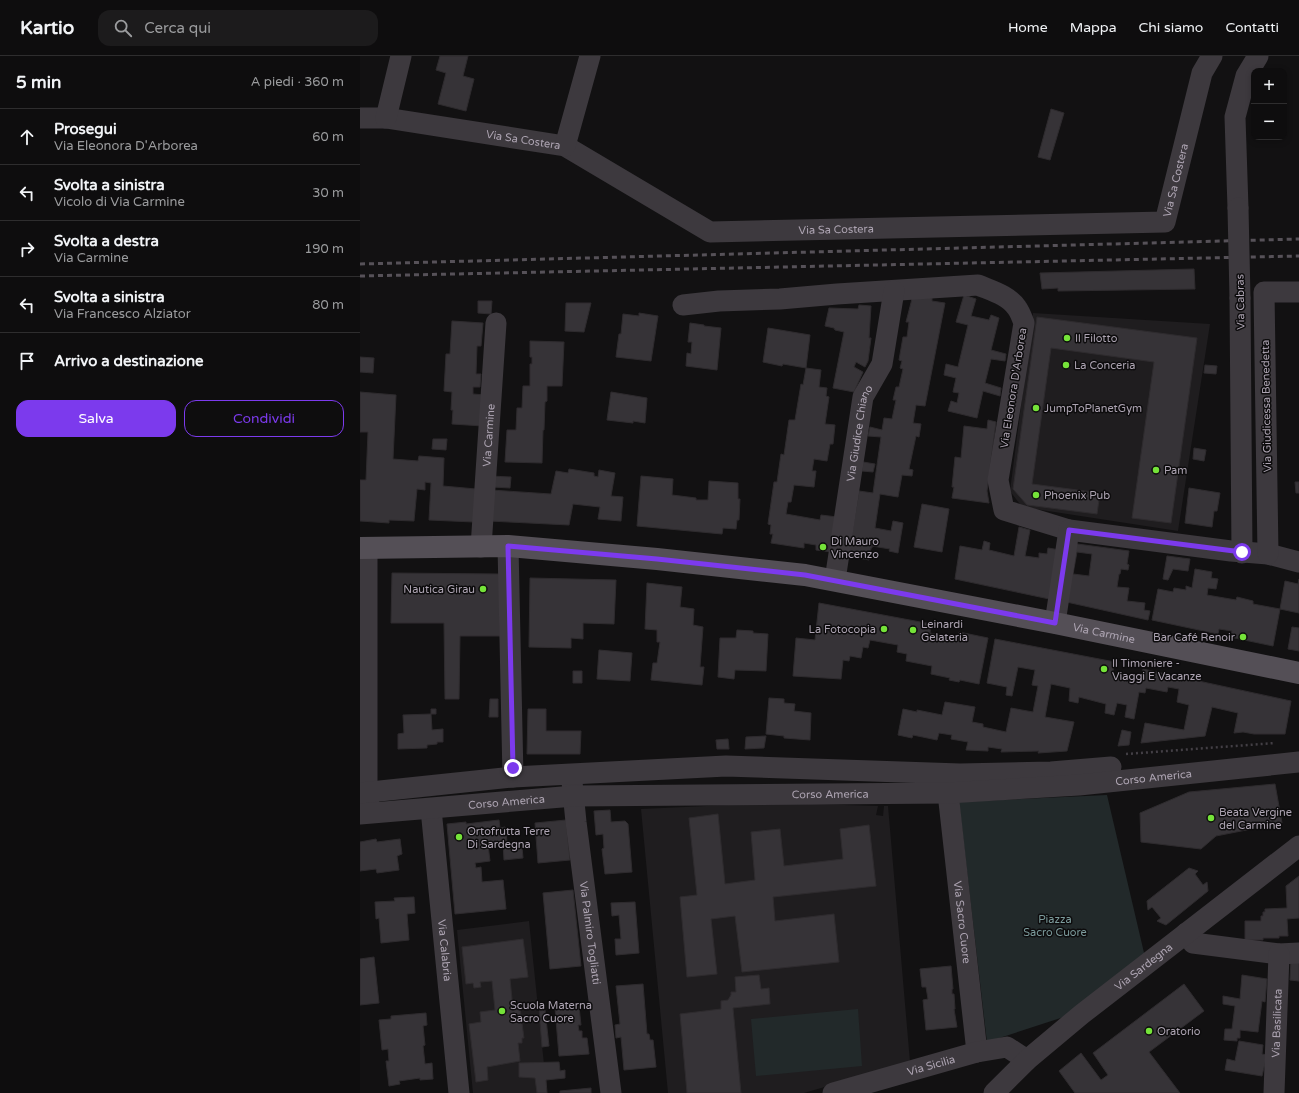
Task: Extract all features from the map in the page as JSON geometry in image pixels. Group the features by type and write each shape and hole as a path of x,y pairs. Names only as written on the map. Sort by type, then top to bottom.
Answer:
{"main road":[{"name":"Via Carmine","path":"364,548 508,546 657,559 805,575 1055,623 1299,673"}],"street":[{"path":"386,118 401,56"},
{"path":"565,146 590,56"},
{"name":"Via Sa Costera","path":"360,118 386,118 565,146 710,232 1164,222 1202,73 1212,56"},
{"name":"Via Cabras","path":"1242,552 1240,298 1235,117 1246,76 1258,56"},
{"name":"Via Eleonora D'Arborea","path":"683,305 719,301 780,299 978,285 1006,298 1018,308 1024,323 998,480 1004,510 1069,530 1268,554 1299,562"},
{"name":"Via Giudice Chiano","path":"834,580 863,397 882,364 894,291"},
{"name":"Via Giudicessa Benedetta","path":"1268,554 1264,292 1299,292"},
{"name":"Via Carmine","path":"481,546 496,323"},
{"path":"1055,623 1069,530"},
{"path":"508,546 513,777"},
{"path":"364,548 363,792 365,814"},
{"name":"Corso America","path":"363,792 513,777 731,766 960,774 1044,772 1263,754 1299,754"},
{"name":"Corso America","path":"365,814 574,796 948,793 1079,784 1299,762"},
{"name":"Via Palmiro Togliatti","path":"572,773 610,1093"},
{"name":"Via Sacro Cuore","path":"948,793 977,1052"},
{"name":"Via Calabria","path":"431,808 459,1093"},
{"name":"Via Sardegna","path":"994,1093 1027,1060 1082,1014 1299,846"},
{"path":"1186,933 1193,943 1279,954 1299,953"},
{"name":"Via Basilicata","path":"1274,1093 1279,954"},
{"name":"Via Sicilia","path":"833,1093 977,1052 1007,1047 1027,1060"}],"shaded area":[{"name":"La Conceria","path":"1033,313 1210,324 1178,531 1022,507 1010,491"},
{"path":"812,804 878,806 876,815 883,816 884,806 888,806 910,1062 804,1093 668,1093 641,809 728,805"},
{"name":"Scuola Materna Sacro Cuore","path":"529,921 547,1093 473,1093 457,930"}],"green space":[{"name":"Piazza Sacro Cuore","path":"1107,795 1145,957 1076,1013 987,1042 959,802"},
{"path":"858,1009 862,1066 756,1076 751,1019"}],"building":[{"path":"440,56 468,56 463,76 474,79 466,111 438,104 446,73 436,70"},
{"path":"1051,109 1064,113 1050,160 1038,157"},
{"path":"1194,269 1195,289 1058,291 1058,288 1042,289 1040,273"},
{"path":"913,295 932,298 932,301 945,303 925,406 916,405 913,423 921,424 919,437 916,436 909,469 913,470 912,476 902,475 898,497 880,494 875,528 891,531 893,521 903,523 898,553 889,551 890,549 872,546 869,560 848,556 859,491 873,493 881,437 868,436 870,427 882,430 884,418 892,419 896,400 893,400 896,387 899,387 903,369 900,368 902,361 899,360 903,337 907,337 909,322 906,322"},
{"path":"964,295 976,299 971,316 989,320 991,315 999,318 991,350 1006,354 1005,361 991,359 985,383 1001,388 1000,396 983,391 977,418 948,411 951,401 957,403 959,393 953,392 956,378 944,375 946,364 958,367 968,325 956,322"},
{"path":"478,301 492,301 491,314 478,313"},
{"path":"566,303 591,303 584,332 565,331"},
{"path":"859,305 871,306 869,338 871,338 868,361 865,367 856,362 854,367 863,372 854,392 833,388 844,332 825,326 829,308 858,309"},
{"path":"639,313 658,316 651,361 616,357 619,334 621,334 623,314 639,316"},
{"path":"1037,317 1197,338 1171,523 1132,518 1154,362 1051,348 1032,484 1100,493 1097,514 1027,505 1013,489"},
{"path":"452,321 483,323 481,346 477,346 476,374 481,374 480,387 473,387 473,394 485,395 483,426 452,424 452,392 444,391 446,354 450,354"},
{"path":"690,323 721,328 717,370 686,366 687,353 691,354 692,342 688,342"},
{"path":"768,328 810,335 806,368 783,364 782,366 763,362"},
{"path":"530,341 564,342 562,386 547,386 542,463 505,462 507,430 516,430 517,408 522,408 523,386 530,386 530,364 532,364 532,357 530,357"},
{"path":"360,357 374,358 373,373 360,372"},
{"path":"1205,365 1217,366 1216,374 1204,373"},
{"path":"806,368 821,370 819,387 827,388 826,396 829,397 825,424 835,425 833,444 830,444 827,461 814,459 812,471 816,471 814,487 794,485 791,502 788,502 786,514 820,520 821,515 837,517 832,552 816,550 816,545 804,543 804,548 771,543 773,534 770,534 771,525 768,524 774,482 777,482 781,454 784,455 789,420 795,420 801,384 803,385"},
{"path":"360,392 396,395 393,459 418,461 419,456 444,458 443,486 476,489 474,522 429,520 431,483 425,482 425,490 417,489 414,521 389,520 389,523 360,521 360,480 366,480 368,432 360,432"},
{"path":"611,392 647,398 645,423 607,420"},
{"path":"988,420 996,422 987,491 989,503 952,498 955,457 961,458 964,426 987,429"},
{"path":"433,439 447,439 446,450 432,449"},
{"path":"1194,448 1206,450 1204,461 1193,459"},
{"path":"863,462 875,464 873,472 862,471"},
{"path":"569,469 594,473 594,476 598,477 599,470 615,473 611,496 623,497 621,521 598,519 600,507 573,504 569,525 489,521 491,490 551,494 556,471 568,473"},
{"path":"490,476 511,477 510,488 492,487"},
{"path":"641,476 673,479 672,495 696,498 696,500 708,500 709,481 738,483 738,499 740,499 739,520 737,520 736,529 723,528 722,534 637,526"},
{"path":"1295,482 1299,482 1299,493 1296,493"},
{"path":"1189,488 1220,493 1217,511 1214,511 1212,527 1185,523"},
{"path":"922,504 949,509 942,552 914,547"},
{"path":"1019,527 1030,530 1025,556 1039,558 1039,553 1047,554 1048,548 1060,550 1054,600 955,579 960,546 982,550 984,541 990,543 989,550 1014,556"},
{"path":"1070,543 1129,551 1127,564 1129,565 1128,570 1121,569 1117,587 1129,588 1127,601 1145,603 1144,610 1150,611 1148,620 1062,601","holes":["1077,552 1092,554 1089,576 1073,574"]},
{"path":"1167,556 1190,559 1188,571 1173,569 1168,580 1163,579"},
{"path":"1195,569 1212,572 1211,578 1218,579 1216,589 1208,588 1207,595 1236,600 1237,597 1253,601 1253,604 1280,609 1273,646 1230,637 1232,631 1219,629 1218,634 1152,620 1158,589 1173,592 1174,588 1186,590 1186,586 1192,588"},
{"path":"392,573 500,574 500,636 460,636 459,699 445,699 444,623 391,623"},
{"path":"530,578 616,580 614,624 583,623 583,639 571,638 571,648 529,647"},
{"path":"1299,579 1299,613 1280,609 1285,581 1298,584"},
{"path":"647,583 682,587 680,607 694,609 693,625 703,627 700,667 704,667 702,685 651,680 653,663 657,663 660,642 657,642 657,630 645,629"},
{"path":"819,603 931,624 930,633 957,639 959,632 988,638 979,684 960,680 959,682 949,680 950,678 931,674 932,666 906,661 907,654 897,652 898,645 870,640 868,648 863,647 861,658 850,656 849,661 843,660 841,679 793,676 796,638 815,640"},
{"path":"1292,627 1299,628 1299,651 1288,649"},
{"path":"737,630 768,634 766,671 735,670 734,679 718,677 720,638 736,638"},
{"path":"995,639 1115,662 1112,675 1141,682 1143,669 1291,701 1285,734 1234,733 1238,713 1212,707 1205,736 1141,743 1145,723 1184,730 1189,705 1177,702 1179,689 1168,687 1167,692 1146,688 1145,693 1139,692 1134,719 1125,717 1127,705 1117,703 1114,715 1105,713 1106,704 1079,697 1078,703 1069,701 1070,688 1051,684 1045,717 1074,722 1067,751 1038,753 1039,751 1001,752 1002,749 988,747 988,751 966,750 968,742 951,739 952,735 939,733 937,740 913,735 912,738 898,735 903,709 942,715 945,702 975,707 972,722 983,724 983,727 1006,732 1011,708 1033,712 1038,686 1032,685 1035,670 1018,667 1012,696 1006,695 1007,687 987,683"},
{"path":"599,650 632,653 630,681 597,679"},
{"path":"573,671 582,671 582,683 573,683"},
{"path":"769,698 784,699 784,703 795,704 794,711 811,713 810,740 784,738 784,736 766,734"},
{"path":"490,699 498,699 498,717 489,717"},
{"path":"431,709 436,709 436,714 431,714"},
{"path":"528,709 546,709 546,731 581,731 580,754 527,754"},
{"path":"431,714 432,730 443,729 443,742 427,745 427,748 398,749 398,734 404,733 403,715"},
{"path":"1122,730 1131,732 1129,745 1118,746"},
{"path":"766,736 764,748 745,749 746,737"},
{"path":"728,739 729,749 717,749 716,740"},
{"name":"Beata Vergine del Carmine","path":"1275,784 1282,823 1216,836 1201,849 1141,842 1140,813 1189,792"},
{"path":"610,810 611,822 625,821 628,824 632,872 605,874 602,849 604,848 603,834 596,835 594,811"},
{"path":"718,814 725,884 755,880 751,832 780,829 784,866 843,859 840,829 869,825 876,886 773,897 775,921 834,914 839,962 742,972 735,916 711,919 717,974 687,977 680,897 697,895 689,818"},
{"path":"499,820 500,828 505,827 508,848 522,847 523,858 504,860 503,843 488,845 490,861 475,863 476,868 481,867 482,882 503,880 506,909 455,914 447,824 466,822 466,824"},
{"path":"566,820 570,860 538,863 535,823"},
{"path":"376,839 377,842 400,839 402,854 397,856 399,870 377,873 376,869 360,871 360,842"},
{"path":"1189,868 1198,871 1195,874 1203,885 1207,882 1208,891 1166,925 1157,921 1161,918 1152,907 1148,910 1147,901"},
{"path":"1299,876 1299,918 1287,919 1288,936 1279,936 1279,938 1263,938 1263,940 1245,940 1245,921 1261,921 1261,916 1263,916 1265,909 1287,908 1286,886"},
{"path":"573,890 581,966 550,969 543,893"},
{"path":"414,897 415,913 407,914 409,940 381,943 379,918 376,919 375,902 395,901 394,898"},
{"path":"635,902 639,953 616,955 615,939 621,939 619,915 612,916 611,903"},
{"path":"523,939 528,977 510,979 513,1009 520,1008 524,1038 522,1038 522,1043 518,1043 520,1061 487,1067 488,1080 476,1082 469,1024 481,1022 480,1012 495,1010 492,981 480,982 481,987 474,988 473,983 466,984 462,947"},
{"path":"374,957 379,1003 360,1005 360,959"},
{"path":"1291,959 1299,959 1299,981 1290,980"},
{"path":"951,966 952,994 954,994 954,1009 957,1027 926,1030 923,1000 928,999 926,987 922,987 920,969"},
{"path":"759,975 761,989 769,988 770,1004 733,1008 741,1093 687,1093 680,1014 721,1009 721,1001 728,1000 731,992 736,992 735,977"},
{"path":"1242,975 1267,979 1265,1002 1262,1001 1258,1032 1240,1030 1240,1038 1237,1038 1237,1041 1224,1040 1225,1029 1232,1029 1235,1006 1223,1004 1223,996 1240,999"},
{"path":"643,984 647,1034 649,1034 650,1040 653,1040 656,1067 624,1070 621,1037 616,1038 615,1025 620,1024 616,986"},
{"name":"Oratorio","path":"1184,984 1204,1011 1149,1052 1180,1093 1075,1093 1059,1071 1081,1053 1101,1080 1108,1075 1093,1053"},
{"path":"579,1006 581,1025 578,1025 579,1031 582,1031 582,1038 587,1038 589,1054 559,1056 555,1008"},
{"path":"545,1010 549,1046 542,1047 539,1011"},
{"path":"426,1013 427,1025 423,1026 425,1045 423,1046 425,1064 432,1063 433,1079 420,1080 420,1078 399,1081 400,1084 389,1086 386,1061 389,1061 388,1049 382,1050 379,1020 391,1019 391,1016"},
{"path":"1239,1041 1263,1045 1262,1054 1267,1055 1262,1076 1225,1070 1227,1059 1235,1061"},
{"path":"559,1062 560,1071 565,1070 565,1078 546,1080 547,1093 537,1093 535,1078 519,1077 519,1063"},
{"path":"591,1088 591,1093 560,1093 560,1091"}],"railway":[{"path":"360,264 1299,239"},
{"path":"360,276 1299,256"}],"place":[{"name":"Il Filotto","path":"1067,338"},
{"name":"La Conceria","path":"1066,365"},
{"name":"JumpToPlanetGym","path":"1036,408"},
{"name":"Pam","path":"1156,470"},
{"name":"Phoenix Pub","path":"1036,495"},
{"name":"Di Mauro Vincenzo","path":"823,547"},
{"name":"Nautica Girau","path":"483,589"},
{"name":"La Fotocopia","path":"884,629"},
{"name":"Leinardi Gelateria","path":"913,630"},
{"name":"Bar Café Renoir","path":"1243,637"},
{"name":"Il Timoniere - Viaggi E Vacanze","path":"1104,669"},
{"name":"Beata Vergine del Carmine","path":"1211,818"},
{"name":"Ortofrutta Terre Di Sardegna","path":"459,837"},
{"name":"Scuola Materna Sacro Cuore","path":"502,1011"},
{"name":"Oratorio","path":"1149,1031"}],"route":[{"path":"513,768 508,546 657,559 805,575 1055,623 1069,530 1242,552"}]}
